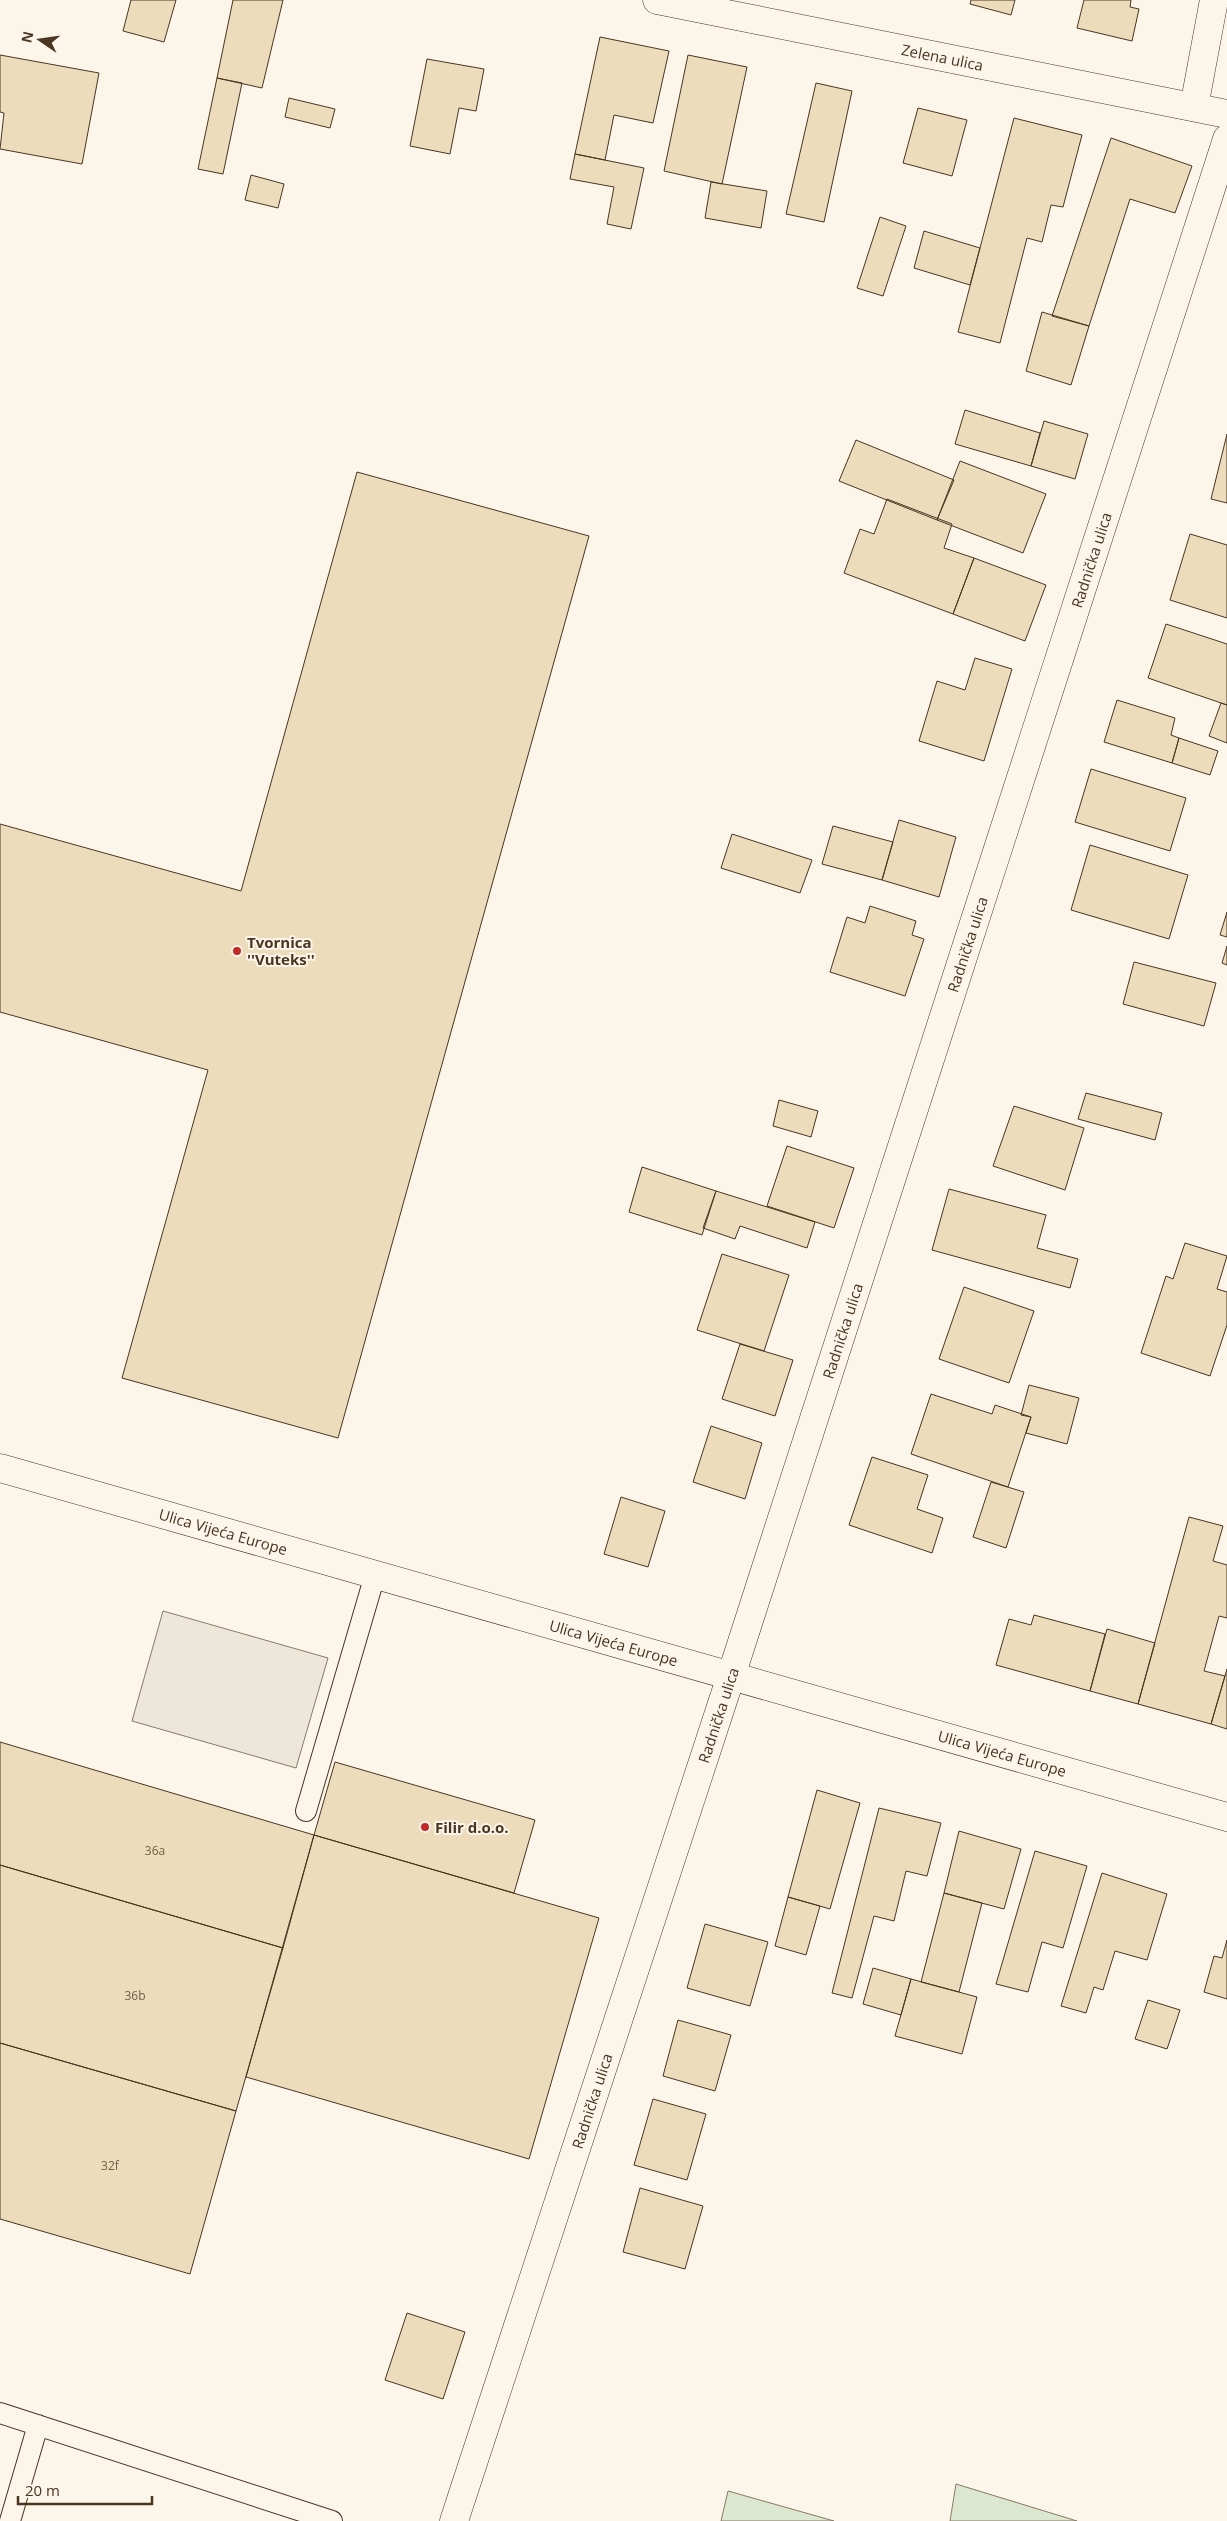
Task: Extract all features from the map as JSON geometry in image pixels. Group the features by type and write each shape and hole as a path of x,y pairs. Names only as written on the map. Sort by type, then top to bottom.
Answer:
{"street":[{"name":"Zelena ulica","path":"657,0 1227,114"},
{"path":"1194,107 1214,0"},
{"name":"Radnička ulica","path":"454,2521 730,1676 1227,139"},
{"name":"Ulica Vijeća Europe","path":"0,1468 1227,1816"}],"lane":[{"path":"306,1811 375,1575"},
{"path":"0,2413 332,2521"},
{"path":"10,2521 38,2425"}],"green space":[{"path":"956,2484 1077,2521 950,2521"},
{"path":"728,2491 834,2521 721,2521"}],"shaded area":[{"path":"163,1611 328,1658 296,1768 132,1721"}],"building":[{"path":"131,0 176,0 164,42 123,31"},
{"path":"233,0 283,0 262,88 217,78"},
{"path":"971,0 1015,0 1011,15 970,4"},
{"path":"1084,0 1131,0 1130,7 1139,9 1132,41 1077,28"},
{"path":"600,37 669,51 653,123 614,115 605,160 575,154"},
{"path":"0,55 99,73 82,164 0,149 4,113 0,112"},
{"path":"688,55 747,67 722,184 664,171"},
{"path":"427,59 484,69 476,111 459,108 450,154 410,146"},
{"path":"217,78 242,83 223,174 198,169"},
{"path":"816,83 852,91 824,222 786,214"},
{"path":"289,98 335,109 330,128 285,117"},
{"path":"918,108 967,120 952,176 903,163"},
{"path":"1014,118 1082,135 1063,207 1051,205 1042,242 1027,238 1000,343 958,332"},
{"path":"1111,138 1192,166 1175,213 1130,199 1089,326 1052,316"},
{"path":"575,154 644,168 631,229 607,224 614,187 570,179"},
{"path":"251,175 284,184 278,208 245,200"},
{"path":"711,182 767,191 761,228 705,218"},
{"path":"880,217 906,226 883,296 857,288"},
{"path":"924,231 980,248 970,285 914,268"},
{"path":"1042,312 1089,326 1071,385 1026,371"},
{"path":"965,410 1040,433 1031,466 955,444"},
{"path":"1044,421 1088,434 1075,479 1031,466"},
{"path":"1227,434 1227,503 1211,499"},
{"path":"856,440 954,480 937,520 839,481"},
{"path":"960,461 1046,494 1023,553 937,520"},
{"name":"Tvornica ''Vuteks''","path":"357,472 589,536 338,1438 122,1378 208,1070 0,1012 0,824 241,891"},
{"path":"887,499 952,524 944,548 974,558 953,614 844,573 860,529 874,534"},
{"path":"1190,534 1227,545 1227,618 1170,600"},
{"path":"974,558 1046,585 1025,641 953,614"},
{"path":"1166,624 1227,644 1227,705 1148,678"},
{"path":"975,658 1012,669 984,761 919,741 937,681 965,690"},
{"path":"1117,700 1175,718 1171,735 1179,738 1172,763 1104,742"},
{"path":"1221,703 1227,705 1227,743 1209,736"},
{"path":"1179,738 1218,751 1210,775 1172,763"},
{"path":"1091,769 1186,798 1170,851 1075,822"},
{"path":"899,820 956,837 939,897 882,880"},
{"path":"833,826 893,842 882,880 822,864"},
{"path":"732,834 812,860 800,893 721,868"},
{"path":"1090,845 1188,875 1169,939 1071,910"},
{"path":"870,906 916,921 912,935 924,939 905,996 830,972 847,917 865,923"},
{"path":"1227,912 1227,937 1220,935"},
{"path":"1227,946 1227,965 1222,963"},
{"path":"1134,962 1216,983 1204,1026 1123,1004"},
{"path":"1086,1093 1162,1113 1155,1140 1078,1119"},
{"path":"779,1100 818,1111 811,1137 773,1126"},
{"path":"1014,1106 1084,1128 1065,1190 993,1166"},
{"path":"787,1146 854,1168 834,1228 767,1206"},
{"path":"642,1167 716,1191 702,1235 629,1212"},
{"path":"949,1189 1046,1215 1037,1248 1078,1259 1070,1288 932,1250"},
{"path":"716,1191 815,1222 807,1248 740,1226 735,1239 703,1228"},
{"path":"1185,1243 1227,1256 1217,1289 1227,1292 1227,1325 1210,1376 1141,1353 1166,1276 1173,1279"},
{"path":"722,1254 789,1275 764,1351 697,1330"},
{"path":"964,1287 1034,1311 1009,1383 939,1359"},
{"path":"740,1344 793,1360 775,1416 722,1399"},
{"path":"1029,1385 1079,1398 1067,1444 1026,1433 1031,1417 1021,1415"},
{"path":"931,1394 992,1414 995,1405 1031,1417 1008,1487 911,1454"},
{"path":"711,1426 762,1443 745,1499 693,1482"},
{"path":"872,1457 928,1475 917,1509 943,1518 932,1553 849,1525"},
{"path":"991,1482 1024,1492 1006,1548 973,1537"},
{"path":"621,1497 665,1511 648,1567 604,1554"},
{"path":"1189,1517 1223,1526 1213,1561 1227,1565 1227,1618 1219,1616 1204,1671 1225,1676 1211,1724 1138,1704"},
{"path":"1034,1615 1105,1634 1090,1691 996,1665 1009,1619 1031,1625"},
{"path":"1107,1629 1155,1643 1138,1704 1090,1691"},
{"path":"1227,1669 1227,1729 1211,1724"},
{"path":"0,1742 314,1835 283,1948 0,1865"},
{"name":"Filir d.o.o.","path":"335,1762 535,1820 514,1893 314,1835"},
{"path":"817,1790 860,1803 830,1909 788,1897"},
{"path":"879,1808 941,1823 927,1876 906,1871 894,1921 874,1916 852,1998 832,1993"},
{"path":"959,1831 1021,1849 1004,1909 944,1893"},
{"path":"314,1835 599,1918 529,2159 246,2077"},
{"path":"1035,1851 1087,1866 1063,1948 1042,1942 1028,1992 996,1984"},
{"path":"0,1865 283,1948 236,2111 0,2043"},
{"path":"1102,1873 1167,1894 1147,1960 1115,1951 1103,1990 1094,1987 1086,2013 1061,2006"},
{"path":"944,1893 982,1903 959,1992 921,1982"},
{"path":"788,1897 820,1906 806,1955 775,1946"},
{"path":"705,1924 768,1942 750,2006 687,1988"},
{"path":"1227,1940 1227,1999 1204,1992 1214,1956 1222,1958"},
{"path":"873,1968 911,1979 901,2015 863,2004"},
{"path":"911,1979 977,1997 962,2054 895,2036"},
{"path":"1148,2000 1180,2010 1167,2049 1135,2039"},
{"path":"678,2020 731,2035 715,2091 663,2076"},
{"path":"0,2043 236,2111 190,2274 0,2219"},
{"path":"653,2099 706,2114 687,2180 634,2165"},
{"path":"640,2188 703,2206 685,2269 623,2252"},
{"path":"407,2313 465,2332 443,2399 385,2380"}],"place":[{"name":"Tvornica ''Vuteks''","path":"237,951"},
{"name":"Filir d.o.o.","path":"425,1827"}]}
